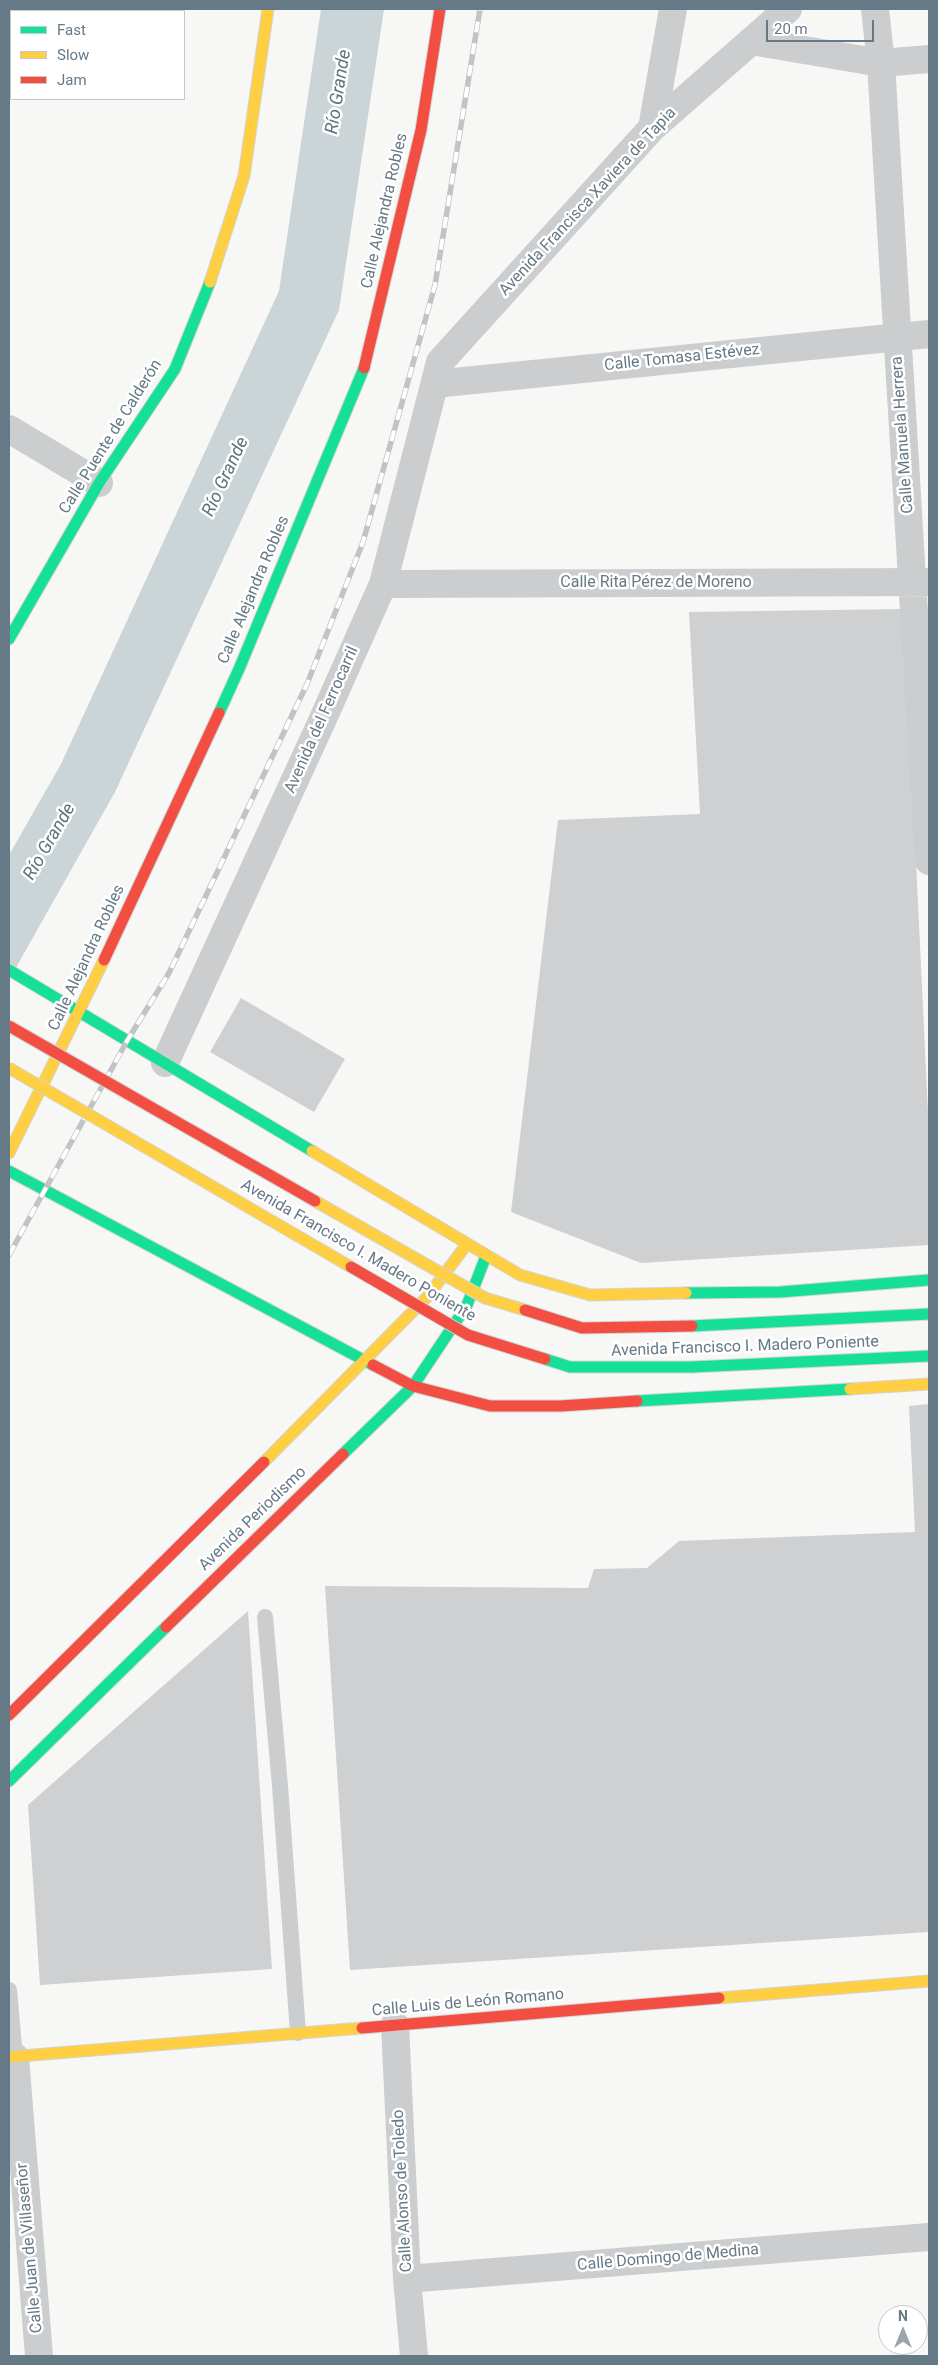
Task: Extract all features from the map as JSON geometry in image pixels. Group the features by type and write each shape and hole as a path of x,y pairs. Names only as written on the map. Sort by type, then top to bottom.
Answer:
{"main road":[{"name":"Calle Puente de Calderón","path":"9,639 99,483 174,370 210,282 244,176 268,9"},
{"name":"Calle Alejandra Robles","path":"9,1153 80,1012 239,669 368,359 421,130 440,9"},
{"path":"9,970 520,1275 590,1295 780,1292 929,1280"},
{"name":"Avenida Francisco I. Madero Poniente","path":"9,1026 485,1298 582,1328 692,1326 929,1314"},
{"name":"Avenida Francisco I. Madero Poniente","path":"9,1068 468,1335 570,1367 692,1367 929,1356"},
{"path":"9,1171 414,1386 490,1406 560,1406 929,1384"},
{"name":"Avenida Periodismo","path":"9,1715 366,1360 428,1296 467,1244"},
{"name":"Avenida Periodismo","path":"9,1781 414,1386 467,1305 486,1256"},
{"name":"Calle Luis de León Romano","path":"12,2057 929,1981"}],"street":[{"path":"652,128 673,9"},
{"name":"Avenida Francisca Xaviera de Tapia","path":"437,373 652,128 788,9"},
{"name":"Calle Manuela Herrera","path":"875,9 881,63 897,336 921,583 929,861"},
{"path":"751,41 881,63 929,59"},
{"name":"Calle Tomasa Estévez","path":"437,373 929,334"},
{"name":"Avenida del Ferrocarril","path":"165,1063 322,721 382,584 437,373"},
{"path":"9,429 99,483"},
{"name":"Calle Rita Pérez de Moreno","path":"382,584 921,583"},
{"name":"Calle Alonso de Toledo","path":"395,2025 407,2279 414,2356"},
{"name":"Calle Juan de Villaseñor","path":"12,2057 39,2356"},
{"name":"Calle Domingo de Medina","path":"407,2279 929,2237"}],"lane":[{"path":"265,1617 280,1786 298,2033"},
{"name":"Calle Juan de Villaseñor","path":"9,1990 12,2057"}],"water":[{"name":"Río Grande","path":"321,9 384,9 339,310 115,792 9,980 9,855 61,764 279,291"}],"building":[{"path":"904,609 929,1134 929,1245 641,1263 511,1212 558,820 700,814 689,612"},
{"path":"241,998 345,1059 314,1112 210,1052"},
{"path":"929,1404 929,1932 350,1970 325,1586 588,1588 594,1569 647,1568 679,1541 915,1532 909,1406"},
{"path":"248,1611 272,1969 40,1985 28,1805"}],"railway":[{"path":"9,1255 127,1041 169,973 307,684 363,542 435,285 480,9"}],"traffic: fast":[{"path":"9,639 99,483 175,369 210,282"},
{"path":"219,713 364,368"},
{"path":"9,970 312,1151"},
{"path":"9,1171 373,1365"},
{"path":"343,1454 413,1386 467,1305 486,1256"},
{"path":"686,1293 780,1292 929,1280"},
{"path":"692,1326 929,1314"},
{"path":"692,1367 929,1356"},
{"path":"545,1359 570,1367 692,1367"},
{"path":"637,1401 850,1389"},
{"path":"9,1781 166,1627"}],"traffic: slow":[{"path":"210,282 244,176 268,9"},
{"path":"9,1153 104,960"},
{"path":"9,1068 351,1267"},
{"path":"312,1151 520,1275 590,1295 686,1293"},
{"path":"315,1201 485,1298 525,1310"},
{"path":"264,1462 428,1296 467,1244"},
{"path":"850,1389 929,1384"},
{"path":"719,1998 929,1981"},
{"path":"9,2057 362,2028"}],"traffic: jam":[{"path":"364,368 421,130 440,9"},
{"path":"104,960 219,713"},
{"path":"9,1026 315,1201"},
{"path":"351,1267 468,1335 545,1359"},
{"path":"525,1310 582,1328 692,1326"},
{"path":"373,1365 413,1386 490,1406 560,1406 637,1401"},
{"path":"166,1627 343,1454"},
{"path":"9,1715 264,1462"},
{"path":"362,2028 719,1998"}]}
